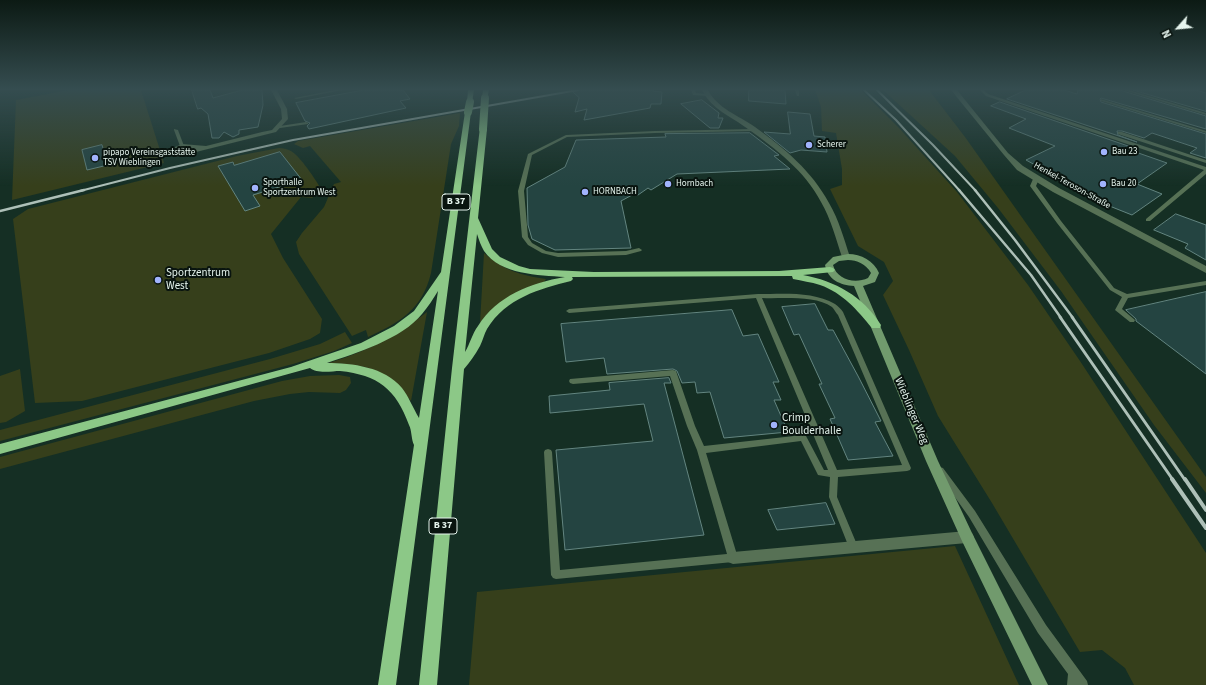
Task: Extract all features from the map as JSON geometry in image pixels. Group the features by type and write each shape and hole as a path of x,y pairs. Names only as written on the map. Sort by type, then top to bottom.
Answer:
{"highway":[{"name":"B 37","path":"387,685 467,122"},
{"name":"B 37","path":"428,685 483,122"},
{"name":"B 37","path":"474,218 488,250 497,259 529,272 542,274 594,275"},
{"path":"0,449 293,370 383,338 408,322 418,313 446,270"},
{"path":"458,368 473,349 481,329 491,316 510,299 526,291 557,281 594,275 779,274 830,270"},
{"path":"779,274 808,279 837,287 859,305 876,325"},
{"path":"293,370 312,367 343,367 363,371 381,378 395,388 406,403 414,420 419,438 419,458"}],"main road":[{"path":"846,257 863,261 874,270 875,275 872,280 866,283 858,284 840,279 834,275 830,270 829,265 832,260 846,257"},
{"name":"Wieblinger Weg","path":"858,284 932,461 967,537 1040,685"}],"street":[{"path":"206,148 182,146 170,151 169,154 176,155 206,148 274,131 283,122"},
{"path":"742,122 755,130 791,160 806,175 821,194 846,257"},
{"name":"Henkel-Teroson-Straße","path":"980,122 1006,154 1020,168 1036,179 1206,270"},
{"path":"732,558 967,537"}],"lane":[{"path":"1066,122 1206,170"},
{"path":"1174,122 1206,132"},
{"path":"280,126 306,123"},
{"path":"176,130 182,146"},
{"path":"639,250 626,253 558,255 544,252 530,244 525,237 521,191 530,154 566,136 755,130"},
{"path":"1120,133 1206,162"},
{"path":"1148,220 1206,170"},
{"path":"1036,179 1033,186 1059,222 1112,289 1126,296 1206,283"},
{"path":"569,311 758,296 808,297 824,301 834,306 841,314 907,468 834,474 821,473 803,438 701,450"},
{"path":"758,296 834,474 833,497 853,547"},
{"path":"1126,296 1118,310 1132,320"},
{"path":"548,452 556,575 732,558 701,450 673,373 574,381"},
{"path":"932,461 972,514 1042,629 1083,685"},
{"path":"1072,685 1074,673"}],"green space":[{"path":"15,122 151,122 164,163 12,200"},
{"path":"408,122 459,122 451,144 431,273 427,286 416,306 400,320 368,337 366,330 352,336 299,254 296,242 324,207 334,184 341,182 310,146 303,148 294,144 298,141"},
{"path":"822,122 893,122 957,192 1028,285 1080,361 1206,553 1206,685 1134,685 1125,668 1102,650 1080,652 992,503 938,416 883,295 893,281 884,262 858,246 830,189 842,185 842,169 836,133 822,131"},
{"path":"918,122 953,122 1206,477 1206,493 1154,425 1061,291 998,208 955,156"},
{"name":"Sportzentrum West","path":"284,148 295,154 308,168 321,189 312,198 301,197 271,234 283,258 322,319 320,333 310,339 269,353 82,401 35,403 13,219 28,209 237,156"},
{"path":"484,253 499,264 513,271 528,276 546,279 544,282 525,289 501,303 494,308 480,323"},
{"path":"427,312 411,401 393,381 375,370 355,365 329,363 369,348 392,336"},
{"path":"345,332 352,343 334,351 293,364 0,441 0,430 270,359 320,344"},
{"path":"20,369 25,411 6,422 0,423 0,376"},
{"path":"339,375 350,377 351,383 346,390 340,393 309,392 254,401 0,469 0,457 282,381 310,376"},
{"path":"955,546 1019,685 469,685 477,592"}],"building":[{"path":"209,122 259,122 258,127 239,130 239,134 233,137 224,132 219,138 212,138"},
{"path":"307,122 341,122 309,129 307,126 310,123"},
{"path":"703,122 721,122 719,128 710,128"},
{"path":"789,122 811,122 814,136 825,137 827,152 801,150 790,153 764,132 790,134"},
{"path":"1020,122 1058,122 1131,147 1127,149 1167,163 1137,184 1162,194 1132,215 1112,207 1026,160 1055,146 1009,128"},
{"path":"1076,122 1167,122 1206,134 1206,158 1190,153 1197,148 1152,133 1144,138 1122,131 1117,131 1118,135 1137,142"},
{"path":"1182,122 1206,122 1206,129"},
{"name":"HORNBACH","path":"750,133 779,155 774,156 790,169 677,174 651,190 648,188 638,195 634,194 621,201 631,248 555,250 532,239 528,225 527,188 565,167 576,140 666,137 665,134"},
{"name":"pipapo Vereinsgaststätte TSV Wieblingen","path":"102,145 108,165 87,170 82,150"},
{"name":"Sporthalle Sportzentrum West","path":"280,152 302,180 253,195 260,206 245,211 218,166 233,162 234,165"},
{"path":"1176,214 1206,225 1206,260 1185,248 1188,244 1154,230"},
{"path":"1206,292 1206,374 1136,321 1136,319 1126,310"},
{"path":"815,304 828,330 833,330 858,376 881,421 875,422 893,456 848,460 830,419 835,418 819,384 822,384 799,334 794,335 782,307"},
{"path":"732,310 743,336 758,334 779,382 773,382 781,400 774,400 788,432 724,438 710,392 697,393 695,382 682,383 677,371 673,369 607,374 604,358 566,362 561,324"},
{"path":"669,378 671,383 664,383 704,535 565,550 556,450 653,441 644,404 550,413 549,396 610,390 609,383"},
{"path":"826,503 835,524 777,530 768,510"}],"railway":[{"path":"80,191 170,168 293,140 396,122"},
{"path":"898,122 960,191"},
{"path":"910,122 976,191"},
{"path":"80,191 84,190"},
{"path":"959,190 1031,275 1061,318"},
{"path":"975,190 1015,240 1073,318"},
{"path":"0,211 80,191"},
{"path":"1060,317 1173,480"},
{"path":"1072,317 1185,480"},
{"path":"1172,479 1206,528"},
{"path":"1185,479 1206,510"}],"place":[{"name":"Scherer","path":"809,145"},
{"name":"Bau 23","path":"1104,152"},
{"name":"pipapo Vereinsgaststätte TSV Wieblingen","path":"95,158"},
{"name":"Hornbach","path":"668,184"},
{"name":"Bau 20","path":"1103,184"},
{"name":"Sporthalle Sportzentrum West","path":"255,188"},
{"name":"HORNBACH","path":"585,192"},
{"name":"Sportzentrum West","path":"158,280"},
{"name":"Crimp Boulderhalle","path":"774,425"}]}
